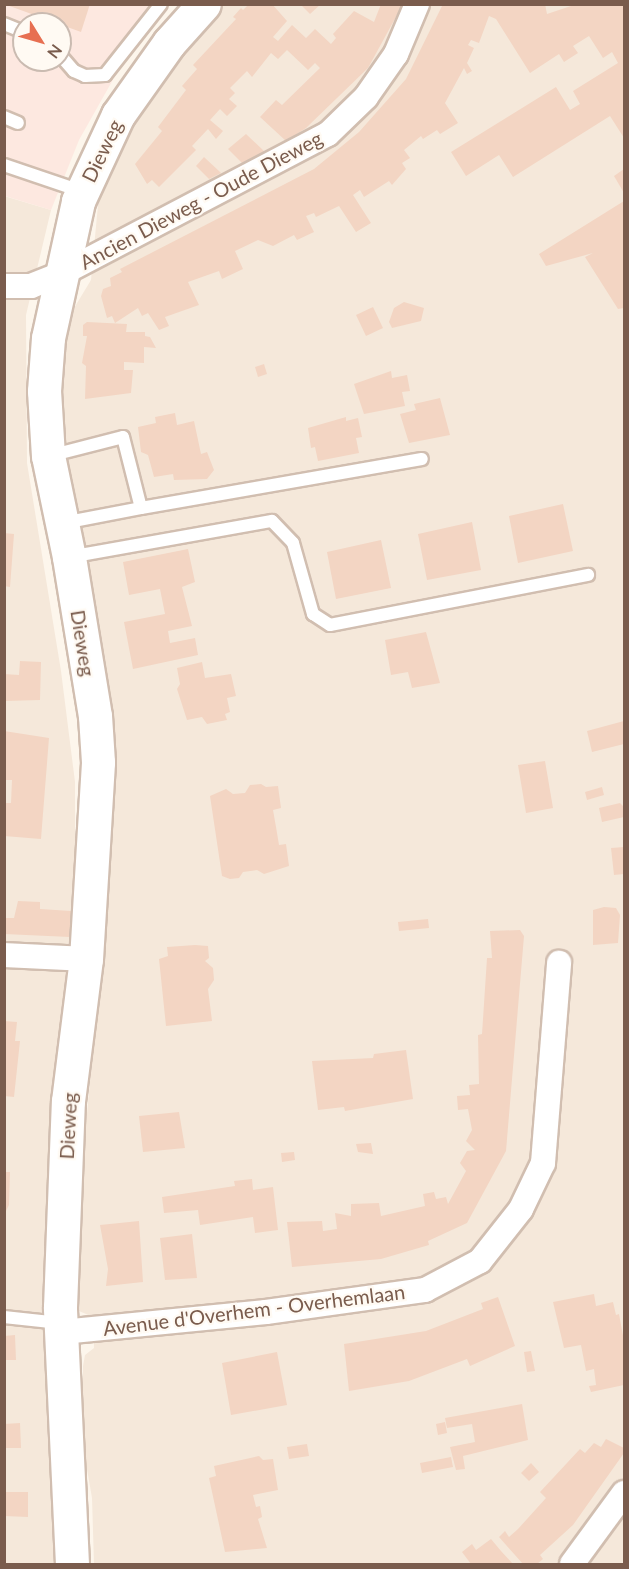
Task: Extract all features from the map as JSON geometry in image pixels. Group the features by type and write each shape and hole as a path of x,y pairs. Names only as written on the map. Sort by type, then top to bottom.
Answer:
{"street":[{"name":"Dieweg","path":"72,1564 62,1328 68,1101 86,959 98,762 95,716 69,557 48,456 44,390 48,338 61,273 82,191 118,115 169,43 204,4"},
{"name":"Ancien Dieweg - Oude Dieweg","path":"4,286 31,286 61,273 328,134 366,97 396,54 417,4"},
{"path":"4,955 86,959"},
{"name":"Avenue d'Overhem - Overhemlaan","path":"62,1328 266,1312 425,1290 480,1261 521,1209 543,1163 559,963"},
{"path":"572,1564 624,1493"}],"lane":[{"path":"72,69 85,76 105,75 161,4"},
{"path":"4,117 18,123"},
{"path":"4,165 82,191"},
{"path":"48,456 123,437 141,508"},
{"path":"62,523 422,459"},
{"path":"69,557 272,521 293,543 313,614 330,625 588,575"},
{"path":"4,1317 62,1328"}],"shaded area":[{"path":"4,5 167,5 128,53 79,140 51,210 5,196"},
{"path":"221,5 624,5 624,1564 94,1564 92,1498 83,1446 83,1366 85,1355 94,1348 93,1317 79,1311 77,1221 104,931 99,663 60,428 60,362 65,323 91,280 99,194 156,85"},
{"path":"4,196 51,210 26,315 27,463 61,671 75,782 75,902 51,1314 54,1564 4,1564"}],"building":[{"path":"4,4 90,4 81,32 72,29 72,12 26,12"},
{"path":"249,4 272,4 287,21 273,37 278,41 292,25 306,38 315,29 331,44 336,38 333,34 354,11 374,22 381,4 403,4 368,68 306,128 286,141 260,117 276,100 282,105 320,68 315,63 308,70 287,50 278,59 271,53 252,77 247,71 230,88 235,93 229,99 237,106 227,116 220,109 210,120 223,131 216,139 208,129 192,146 196,150 159,187 152,180 147,184 135,164 162,131 158,127 186,90 182,86 197,69 193,65 236,19 233,17 241,8 243,10"},
{"path":"300,4 321,4 310,14"},
{"path":"443,4 545,4 547,14 577,4 624,4 624,138 610,116 513,177 499,155 466,176 451,152 556,87 570,110 580,104 573,91 618,63 612,52 603,58 589,36 573,46 578,53 564,62 559,54 530,73 496,19 489,16 479,43 471,40 468,45 474,48 467,63 472,71 467,74 464,68 445,103 458,123 440,134 437,130 423,139 421,136 404,150 410,158 402,163 406,169 392,185 389,181 364,197 360,190 353,195 371,223 356,232 339,206 316,217 314,213 306,216 314,232 297,240 294,235 273,246 258,240 235,251 243,269 222,279 219,271 188,282 199,305 165,317 169,326 159,330 148,313 142,316 138,308 115,323 112,316 107,318 101,296 103,289 111,286 110,278 122,272 120,269 314,169 359,132 406,79"},
{"path":"246,134 265,152 243,164 228,149"},
{"path":"204,157 221,173 209,179 196,166"},
{"path":"624,169 624,193 614,176"},
{"path":"624,201 624,308 618,309 585,257 593,253 546,266 539,254"},
{"path":"404,302 424,308 421,321 392,328 389,322 394,308"},
{"path":"373,307 383,328 366,336 356,315"},
{"path":"87,322 127,324 126,332 145,332 145,336 150,337 156,348 144,347 144,363 124,362 124,370 133,370 131,393 85,399 86,366 82,363 87,336 83,336 83,325"},
{"path":"264,364 267,374 258,377 255,367"},
{"path":"391,371 392,378 407,375 410,391 402,392 405,406 364,414 354,384"},
{"path":"440,398 450,435 409,443 400,414 416,410 414,404"},
{"path":"175,413 177,425 194,421 201,454 207,452 214,470 207,479 174,480 173,474 154,477 148,455 141,452 138,427 156,423 155,417"},
{"path":"346,417 346,421 358,418 362,437 356,438 359,453 318,461 315,447 311,448 308,428"},
{"path":"563,504 573,551 518,563 509,516"},
{"path":"472,522 481,570 427,580 418,534"},
{"path":"4,533 14,534 10,587 4,586"},
{"path":"381,540 391,588 336,599 327,552"},
{"path":"188,549 195,582 182,587 192,626 168,631 170,643 195,638 198,655 133,669 124,622 165,614 160,589 129,595 123,562"},
{"path":"426,632 440,683 412,688 408,672 391,675 385,640"},
{"path":"20,661 41,662 40,700 4,701 4,674 19,675"},
{"path":"202,662 205,678 231,674 236,696 227,698 230,712 225,714 227,720 207,724 202,717 187,720 177,689 180,684 177,668"},
{"path":"624,721 624,744 592,752 587,731"},
{"path":"4,731 49,738 41,839 4,836 4,803 11,803 12,780 4,780"},
{"path":"545,761 553,808 526,813 518,765"},
{"path":"261,784 266,787 278,786 281,808 273,810 279,845 286,844 289,866 264,874 257,870 243,872 239,878 230,879 222,876 210,796 226,789 233,794 245,793 250,785"},
{"path":"602,787 604,795 587,800 585,792"},
{"path":"620,803 624,807 624,817 602,822 599,808"},
{"path":"624,847 624,874 614,875 611,848"},
{"path":"18,901 40,902 40,909 71,911 70,937 4,934 4,918 14,918"},
{"path":"604,907 616,908 620,915 618,943 593,945 593,910"},
{"path":"428,919 429,928 399,931 398,922"},
{"path":"520,930 524,936 506,1151 467,1223 428,1241 429,1245 381,1259 292,1267 287,1222 322,1221 323,1231 337,1229 335,1213 351,1216 351,1204 379,1203 381,1216 425,1206 423,1194 434,1192 436,1199 446,1197 448,1204 466,1171 460,1163 467,1151 475,1150 466,1141 472,1130 468,1109 458,1110 457,1096 470,1095 469,1085 479,1084 478,1035 482,1034 487,958 492,958 490,931"},
{"path":"208,946 209,958 205,961 213,968 214,980 208,989 212,1021 166,1026 159,959 168,956 167,947"},
{"path":"4,1021 17,1022 15,1041 20,1041 14,1097 4,1096"},
{"path":"406,1050 413,1099 345,1111 344,1107 318,1110 312,1061 373,1058 374,1054"},
{"path":"179,1112 185,1148 143,1152 139,1116"},
{"path":"371,1143 373,1154 358,1152 356,1144"},
{"path":"294,1152 295,1160 282,1162 281,1153"},
{"path":"4,1172 10,1172 9,1205 4,1215"},
{"path":"252,1179 253,1190 273,1187 278,1230 255,1233 253,1217 200,1225 198,1210 164,1213 162,1197 235,1186 234,1181"},
{"path":"139,1221 143,1282 106,1286 108,1269 100,1225"},
{"path":"192,1234 197,1278 165,1280 160,1238"},
{"path":"594,1294 596,1306 613,1302 616,1315 619,1314 624,1341 624,1385 591,1392 589,1386 596,1385 594,1369 586,1371 581,1345 564,1348 553,1302"},
{"path":"498,1297 515,1346 470,1366 467,1359 409,1381 349,1391 344,1344 426,1331 483,1309 481,1303"},
{"path":"15,1335 16,1360 4,1360 4,1336"},
{"path":"531,1351 535,1371 527,1372 524,1352"},
{"path":"277,1352 287,1405 231,1415 222,1363"},
{"path":"522,1404 528,1440 463,1456 465,1469 456,1470 450,1447 475,1442 472,1424 447,1428 445,1418"},
{"path":"445,1422 447,1433 438,1435 436,1424"},
{"path":"20,1423 21,1448 4,1448 4,1424"},
{"path":"606,1439 624,1448 624,1453 573,1525 540,1555 543,1559 537,1564 523,1564 499,1537 505,1531 509,1537 518,1529 546,1498 540,1492 580,1449 585,1453 594,1443 601,1447"},
{"path":"307,1444 309,1456 289,1459 287,1447"},
{"path":"259,1456 263,1460 273,1459 278,1490 253,1495 256,1507 260,1506 262,1517 258,1519 267,1548 225,1552 209,1478 216,1476 214,1466"},
{"path":"451,1457 453,1467 422,1473 420,1463"},
{"path":"531,1463 539,1472 529,1481 521,1473"},
{"path":"4,1492 28,1492 28,1517 4,1516"},
{"path":"491,1539 513,1564 471,1564 462,1552 472,1544 476,1550"}]}
